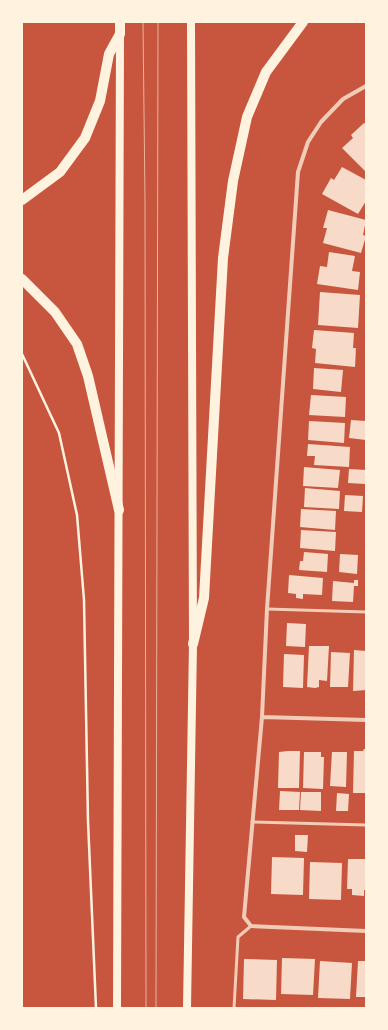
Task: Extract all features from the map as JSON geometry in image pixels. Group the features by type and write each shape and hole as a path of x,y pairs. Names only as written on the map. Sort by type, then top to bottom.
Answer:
{"main road":[{"path":"117,1008 120,22"},
{"path":"187,1008 193,644 191,22"},
{"path":"193,644 204,598 223,258 233,180 247,117 266,72 303,22"},
{"path":"22,200 60,172 85,138 100,101 109,54 120,34"},
{"path":"22,279 55,312 77,344 88,376 119,510"}],"street":[{"path":"366,86 343,99 321,122 308,142 298,172 267,609 262,717 244,917 251,926 366,931"},
{"path":"262,717 366,720"}],"lane":[{"path":"267,609 366,612"},
{"path":"252,822 366,826"},
{"path":"234,1008 238,937 251,926"}],"path":[{"path":"22,354 59,433 77,515 84,600 88,821 96,1008"}],"building":[{"path":"364,123 366,124 366,172 342,148 353,138 351,135"},
{"path":"342,167 366,180 366,201 358,214 322,194 331,178 334,180"},
{"path":"328,210 366,220 363,235 366,236 361,253 323,243 327,228 323,228"},
{"path":"329,252 355,256 352,271 360,272 358,290 317,284 320,266 327,267"},
{"path":"320,292 360,295 358,328 318,325"},
{"path":"314,330 354,333 353,348 356,348 355,367 315,363 316,349 312,348"},
{"path":"314,368 343,370 341,392 313,389"},
{"path":"311,395 346,397 345,417 309,415"},
{"path":"351,420 366,421 366,440 349,438"},
{"path":"309,421 345,423 344,443 308,440"},
{"path":"308,444 350,447 349,467 314,465 315,456 307,456"},
{"path":"304,467 340,470 338,488 303,486"},
{"path":"349,469 366,470 365,484 348,483"},
{"path":"305,488 340,491 339,509 304,507"},
{"path":"345,495 363,496 362,512 344,511"},
{"path":"301,509 336,511 335,530 300,527"},
{"path":"301,530 336,532 335,551 300,548"},
{"path":"304,552 328,554 327,572 299,570 300,561 303,561"},
{"path":"340,554 358,555 357,574 339,572"},
{"path":"289,575 323,578 322,595 303,594 303,599 296,598 296,594 288,593"},
{"path":"354,580 358,580 358,586 354,586 353,602 332,601 333,581 354,583"},
{"path":"287,623 306,624 305,647 286,646"},
{"path":"309,646 329,646 327,681 319,680 319,687 315,688 307,687"},
{"path":"354,650 366,651 366,690 353,691"},
{"path":"331,652 350,653 348,687 330,687"},
{"path":"284,654 304,655 303,688 283,687"},
{"path":"366,749 366,793 353,793 354,751 363,751"},
{"path":"300,751 299,788 278,788 279,752"},
{"path":"304,752 321,752 321,757 324,757 323,789 303,788"},
{"path":"332,752 347,752 346,787 330,786"},
{"path":"280,791 300,792 299,810 279,810"},
{"path":"301,792 321,792 321,811 300,810"},
{"path":"337,793 349,794 348,811 336,811"},
{"path":"295,835 308,835 307,852 295,851"},
{"path":"272,857 304,858 303,895 271,894"},
{"path":"348,859 366,859 366,890 364,890 364,896 352,895 352,889 347,889"},
{"path":"310,862 342,863 341,900 309,899"},
{"path":"282,958 315,959 313,995 281,994"},
{"path":"244,959 277,960 276,1000 243,999"},
{"path":"320,961 352,963 350,999 318,998"},
{"path":"358,961 366,961 366,997 356,997"}],"tram line":[{"path":"143,22 145,200 146,1008"},
{"path":"156,1008 158,22"}]}
